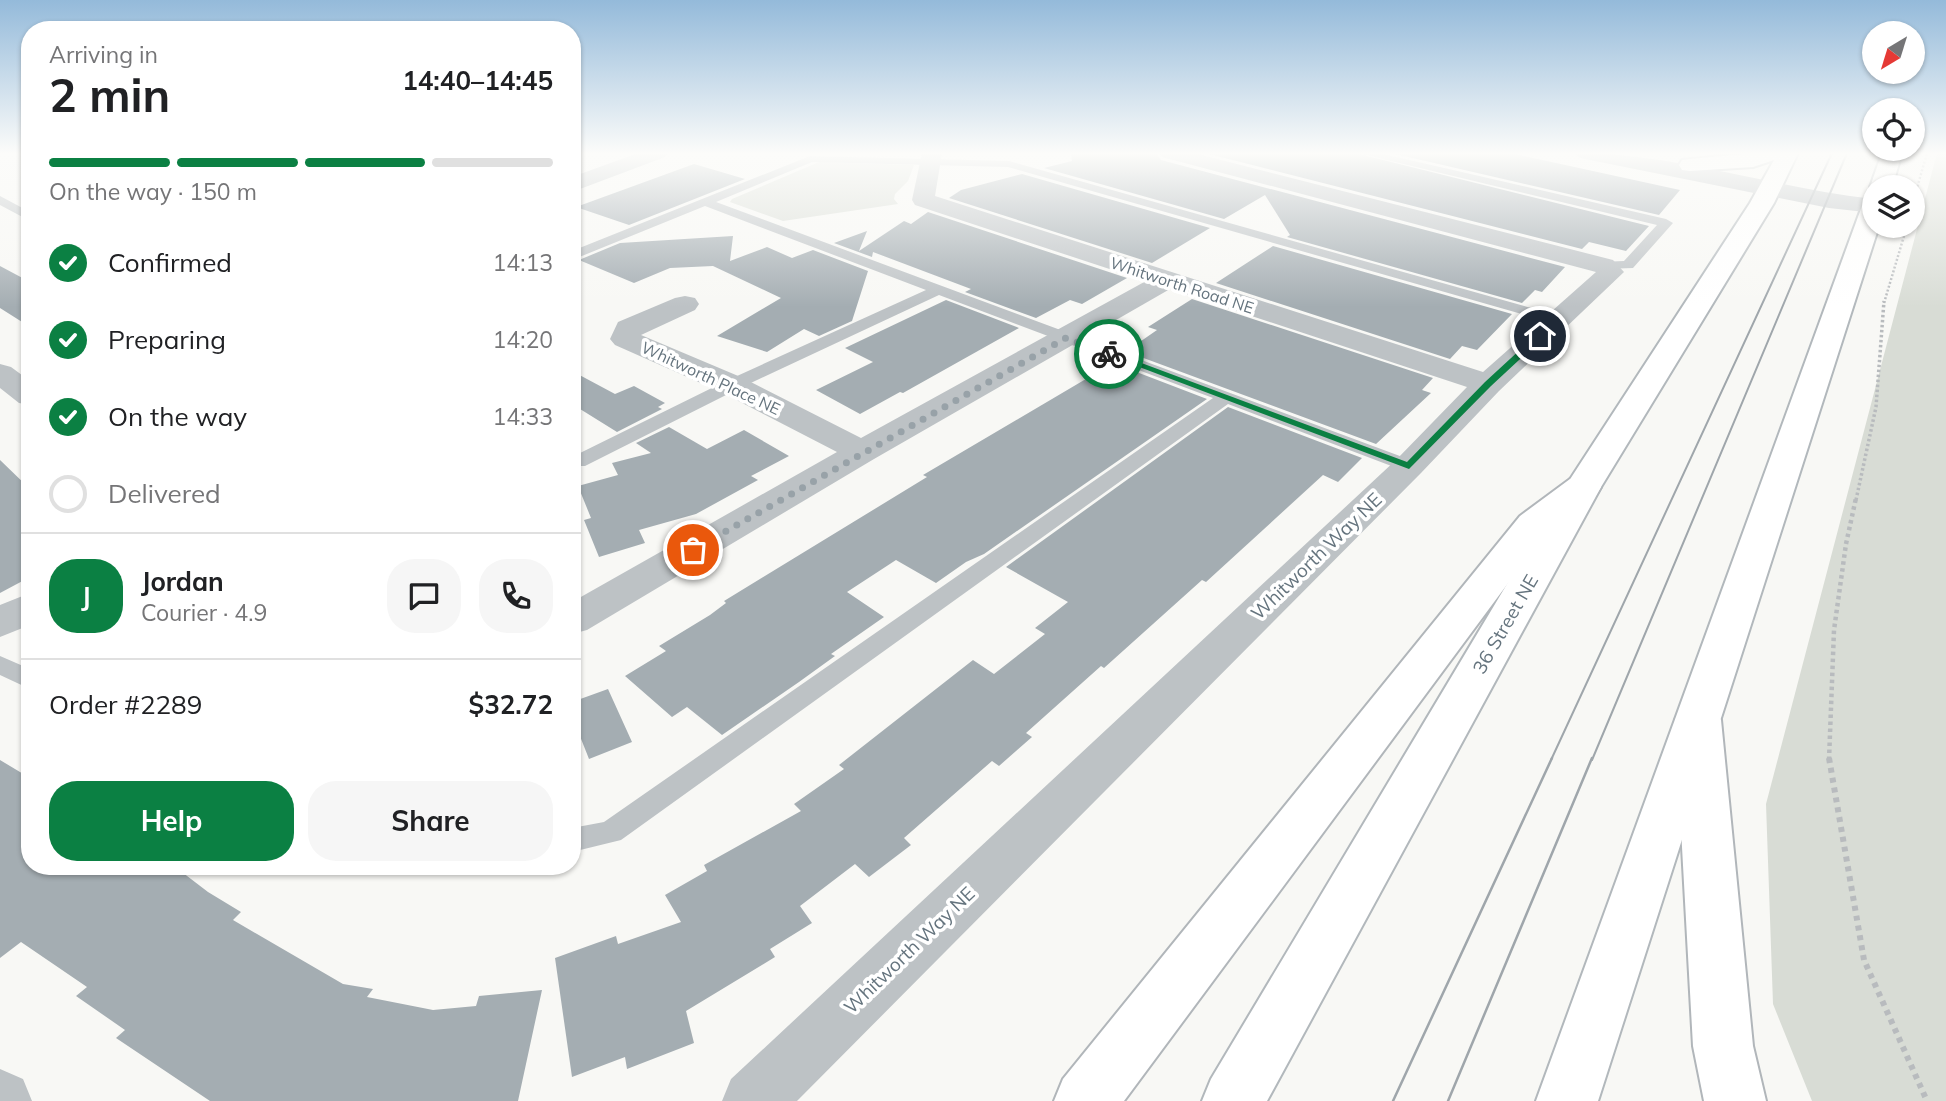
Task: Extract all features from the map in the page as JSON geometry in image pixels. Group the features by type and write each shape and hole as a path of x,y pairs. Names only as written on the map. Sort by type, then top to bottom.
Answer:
{"main road":[{"name":"36 Street NE","path":"1233,1101 1583,487 1760,204"},
{"path":"1567,1101 1863,238"},
{"path":"1085,1101 1533,524 1583,487"},
{"path":"1698,720 1723,1046 1735,1101"}],"street":[{"name":"Whitworth Road NE","path":"936,204 1488,384"},
{"path":"1369,204 1604,265"},
{"name":"Whitworth Way NE","path":"753,1101 1409,466 1488,384 1611,272 1604,265"},
{"path":"581,615 862,452 1167,281"},
{"name":"Whitworth Place NE","path":"685,304 628,328 625,339 732,385 862,452"},
{"path":"0,623 21,612"}],"lane":[{"path":"581,252 699,204"},
{"path":"711,204 1409,466"},
{"path":"1151,204 1558,320"},
{"path":"1586,204 1666,223 1629,265 1604,265"},
{"path":"581,460 732,385 938,290"},
{"path":"581,838 611,832 1226,398"},
{"path":"0,664 21,675"}],"path":[{"path":"1903,238 1885,295 1876,407 1846,544 1834,630 1829,767 1864,960 1927,1101"}],"shaded area":[{"path":"737,204 895,204 783,221"},
{"path":"1925,204 1946,204 1946,1101 1812,1101 1773,1004 1766,804 1915,238 1925,238"}],"building":[{"path":"681,204 629,225 581,209 581,205"},
{"path":"969,204 1128,204 1210,228 1152,263"},
{"path":"1172,204 1249,204 1224,219"},
{"path":"1271,204 1329,204 1565,267 1542,292 1535,290 1522,303 1287,237 1290,235"},
{"path":"1407,204 1562,204 1649,226 1626,251 1589,242 1582,249"},
{"path":"1613,204 1668,204 1659,215"},
{"path":"928,212 1127,278 1082,304 1070,300 1036,318 965,292 971,289 873,252 872,257 834,243 867,231 859,251 904,221 911,224"},
{"path":"733,236 730,261 767,247 792,258 813,250 868,271 852,321 819,336 804,329 767,352 717,336 781,298 713,266 670,268 634,283 581,261 620,243"},
{"path":"1273,246 1512,314 1477,350 1462,346 1450,359 1216,283"},
{"path":"0,266 21,277 21,321 0,308"},
{"path":"1192,299 1433,378 1422,390 1431,393 1376,444 1130,353 1135,350 1131,348 1157,330 1148,327"},
{"path":"946,300 1019,328 860,414 816,390 873,362 845,348"},
{"path":"1113,363 1207,399 984,554 966,562 936,583 896,560 847,592 884,617 831,654 835,656 722,735 687,707 672,717 625,676 666,651 659,646 710,615 726,603 724,601 927,477 923,475"},
{"path":"581,376 615,394 634,386 665,403 658,407 662,409 617,432 581,410"},
{"path":"1228,407 1362,458 1338,482 1323,475 1206,582 1202,580 1104,668 1101,666 1026,733 1032,737 999,766 992,761 904,838 911,845 869,877 855,864 800,906 812,923 770,949 775,957 686,1011 694,1043 627,1069 625,1057 572,1077 555,958 616,936 618,944 681,922 665,895 707,871 704,865 801,811 794,804 844,769 839,765 973,660 994,674 1045,634 1035,628 1068,602 1006,567"},
{"path":"669,427 707,449 744,430 789,456 751,476 758,480 696,514 639,530 645,543 599,557 584,520 591,518 581,493 581,485 618,475 612,463 651,453 636,443"},
{"path":"0,460 21,480 21,582 0,593"},
{"path":"608,689 632,742 589,759 581,739 581,699"},
{"path":"0,760 21,773 21,875 186,875 241,912 233,920 343,984 373,989 367,997 433,1010 476,1006 479,996 542,990 518,1101 210,1101 116,1038 125,1030 76,996 87,987 21,942 0,958"}],"tram line":[{"path":"1551,760 1808,204"},
{"path":"1592,760 1825,204"},
{"path":"1393,1101 1552,758"},
{"path":"1448,1101 1592,758"}],"way so far":[{"path":"693,550 1066,338 1109,354"}],"route":[{"path":"1109,354 1409,466 1488,384 1540,336"}]}
